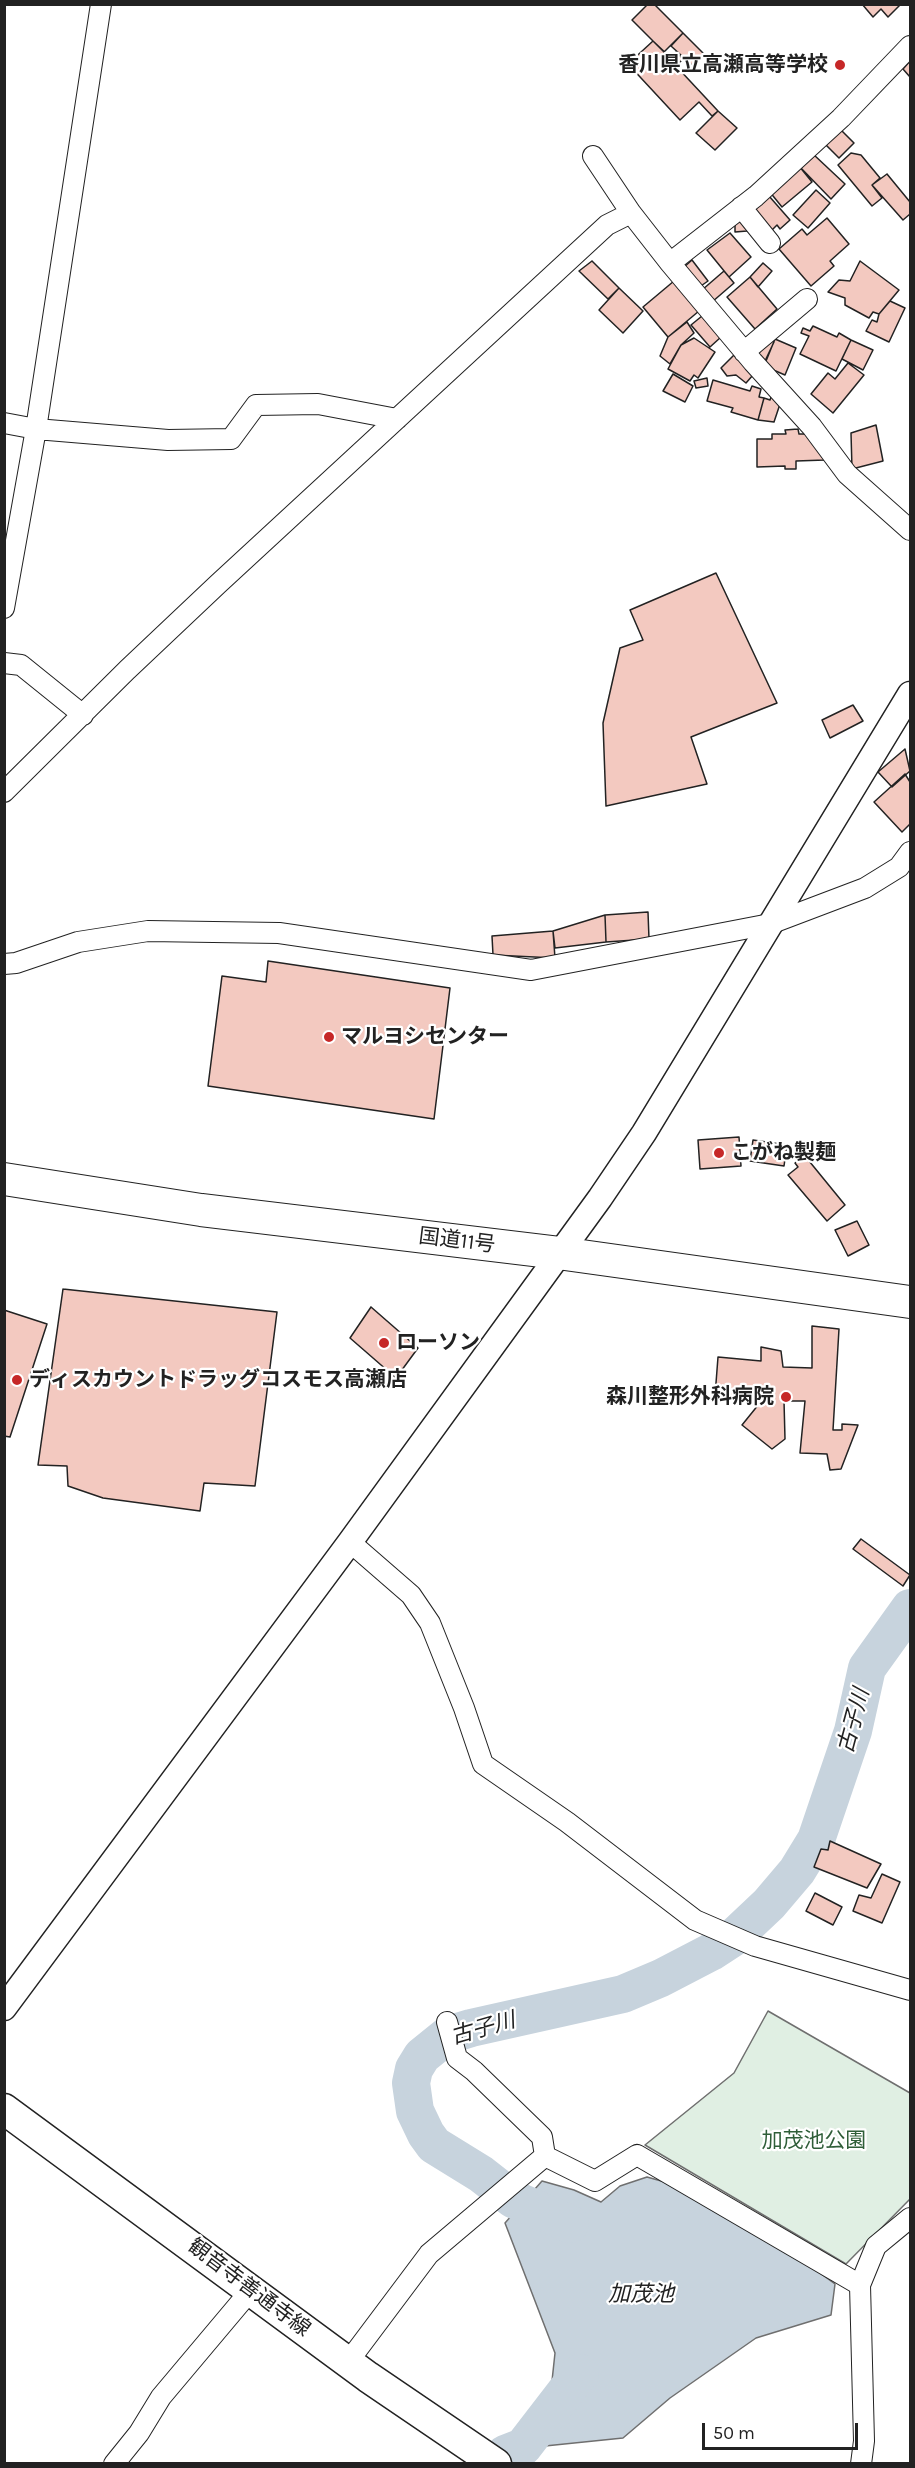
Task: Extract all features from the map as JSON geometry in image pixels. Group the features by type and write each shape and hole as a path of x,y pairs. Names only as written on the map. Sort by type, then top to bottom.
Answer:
{"highway":[{"name":"国道11号","path":"4,1179 201,1210 559,1253 910,1302"}],"main road":[{"name":"観音寺善通寺線","path":"4,2109 348,2362 492,2461"}],"street":[{"path":"4,608 36,429 101,4"},
{"path":"670,263 741,207 841,118 910,46"},
{"path":"593,156 631,213 670,263 744,352 812,427 847,474 910,531"},
{"path":"741,207 770,243"},
{"path":"4,792 168,631 607,225 631,213"},
{"path":"744,352 807,299"},
{"path":"4,423 36,429 168,440 231,439 256,405 318,404 397,419"},
{"path":"4,663 21,666 83,716"},
{"path":"4,2008 350,1542 644,1133 910,694"},
{"path":"4,964 16,963 78,942 148,931 279,933 531,970 770,924 865,888 899,867 910,852"},
{"path":"350,1542 411,1594 430,1623 464,1708 483,1764 567,1822 695,1920 754,1946 910,1990"},
{"path":"447,2022 457,2058 474,2071 542,2137 545,2156"},
{"path":"545,2156 595,2181 637,2155 860,2285"},
{"path":"348,2362 429,2254 545,2156"},
{"path":"861,2463 864,2441 860,2285 876,2246 910,2218"},
{"path":"114,2463 139,2433 161,2397 251,2290"}],"green space":[{"name":"加茂池公園","path":"768,2011 910,2093 910,2199 846,2264 645,2145 734,2073"}],"water":[{"name":"加茂池","path":"647,2177 697,2191 776,2241 835,2284 831,2315 756,2338 670,2398 623,2438 545,2446 555,2353 505,2223 542,2181 574,2190 601,2202 620,2186"}],"building":[{"path":"648,4 654,4 683,33 664,52 632,20"},
{"path":"862,4 901,4 888,17 881,9 873,17"},
{"path":"683,33 704,54 693,66 671,46"},
{"path":"653,41 670,57 676,52 683,59 676,66 718,111 712,116 699,102 680,120 628,64"},
{"path":"910,61 910,77 903,69"},
{"path":"718,111 737,128 715,150 696,133"},
{"path":"840,129 854,143 839,158 825,144"},
{"path":"851,153 861,155 880,178 872,185 882,198 872,206 838,165"},
{"path":"813,154 845,184 831,199 799,166"},
{"path":"799,166 812,182 782,207 769,191"},
{"path":"887,174 910,202 910,214 903,220 872,185"},
{"path":"816,190 830,203 808,228 793,215"},
{"path":"769,196 790,220 780,229 777,225 770,232 752,212"},
{"path":"827,218 849,244 830,261 834,266 811,286 779,249 802,229 807,235"},
{"path":"735,222 747,222 747,231 735,232"},
{"path":"730,233 751,257 729,277 707,250"},
{"path":"692,260 708,281 698,288 683,268"},
{"path":"592,261 619,288 608,299 579,271"},
{"path":"860,261 899,290 879,314 873,312 869,318 845,305 845,298 828,292 839,280 850,281"},
{"path":"763,263 772,271 758,287 750,277"},
{"path":"724,271 734,283 712,302 702,290"},
{"path":"750,277 777,309 755,329 727,297"},
{"path":"674,281 699,311 668,337 643,307"},
{"path":"619,288 643,311 623,333 599,310"},
{"path":"890,301 905,308 889,342 866,331 872,320 877,322 879,314"},
{"path":"702,316 721,337 710,347 691,325"},
{"path":"687,322 694,333 681,345 670,364 660,356 668,337"},
{"path":"813,326 837,337 839,333 851,340 836,371 800,354 809,336 801,333 803,328 810,331"},
{"path":"694,338 715,352 698,378 694,375 690,381 668,369 681,345"},
{"path":"766,338 774,342 765,361 757,358"},
{"path":"775,339 796,348 785,375 764,366"},
{"path":"851,340 873,350 863,370 842,359"},
{"path":"734,355 753,375 746,383 736,375 727,376 721,368"},
{"path":"848,363 864,375 833,413 811,394 828,373 835,379"},
{"path":"673,374 693,386 685,402 663,391"},
{"path":"707,378 708,386 696,388 694,381"},
{"path":"713,380 750,391 752,386 761,389 759,397 764,398 758,420 731,412 733,408 707,401"},
{"path":"772,394 780,404 774,422 758,420 764,398 770,400"},
{"path":"876,425 883,461 852,469 851,433"},
{"path":"798,429 799,434 809,434 825,460 796,461 796,469 785,469 785,466 757,467 757,439 772,439 772,434 786,434 785,430"},
{"path":"716,573 777,703 691,737 707,784 606,806 603,723 620,648 643,640 630,610"},
{"path":"853,705 863,721 830,738 822,720"},
{"path":"905,749 910,771 892,787 878,772"},
{"path":"905,774 910,782 910,824 902,832 874,802"},
{"path":"648,912 649,939 606,942 605,915"},
{"path":"605,915 606,942 555,948 553,931"},
{"path":"553,931 555,958 493,955 492,936"},
{"name":"マルヨシセンター","path":"268,961 450,988 434,1119 208,1086 222,976 266,982"},
{"name":"こがね製麺","path":"739,1137 741,1166 700,1169 698,1140"},
{"path":"753,1140 787,1145 784,1166 750,1161"},
{"path":"805,1156 845,1205 827,1221 788,1175 798,1167 795,1163"},
{"path":"857,1221 869,1245 848,1256 835,1230"},
{"path":"63,1289 277,1312 255,1486 204,1483 200,1511 103,1498 68,1486 67,1466 38,1465"},
{"name":"ローソン","path":"371,1307 418,1348 396,1378 350,1338"},
{"name":"ディスカウントドラッグコスモス高瀬店","path":"4,1310 47,1324 10,1437 4,1436"},
{"name":"森川整形外科病院","path":"812,1326 839,1329 833,1430 842,1430 842,1424 858,1425 841,1469 830,1470 827,1454 800,1453 805,1401 784,1401 785,1439 772,1449 742,1425 759,1404 758,1398 715,1396 718,1357 761,1361 761,1347 781,1351 783,1367 812,1368"},
{"path":"861,1539 910,1575 903,1586 853,1549"},
{"path":"830,1841 881,1864 867,1888 814,1867 821,1849 828,1850"},
{"path":"882,1874 900,1882 882,1923 853,1911 859,1895 871,1898"},
{"path":"815,1893 842,1907 833,1925 806,1911"}],"waterway":[{"name":"古子川","path":"570,2224 513,2199 481,2174 434,2145 415,2111 411,2083 414,2069 422,2056 448,2035 623,1994 661,1978 711,1952 734,1937 769,1904 797,1871 816,1840 853,1731 867,1668 910,1608"},
{"name":"古子川","path":"498,2464 505,2454 523,2447 580,2373"}],"place":[{"name":"香川県立高瀬高等学校","path":"840,65"},
{"name":"マルヨシセンター","path":"329,1037"},
{"name":"こがね製麺","path":"719,1153"},
{"name":"ローソン","path":"384,1343"},
{"name":"ディスカウントドラッグコスモス高瀬店","path":"17,1380"},
{"name":"森川整形外科病院","path":"786,1397"}]}
